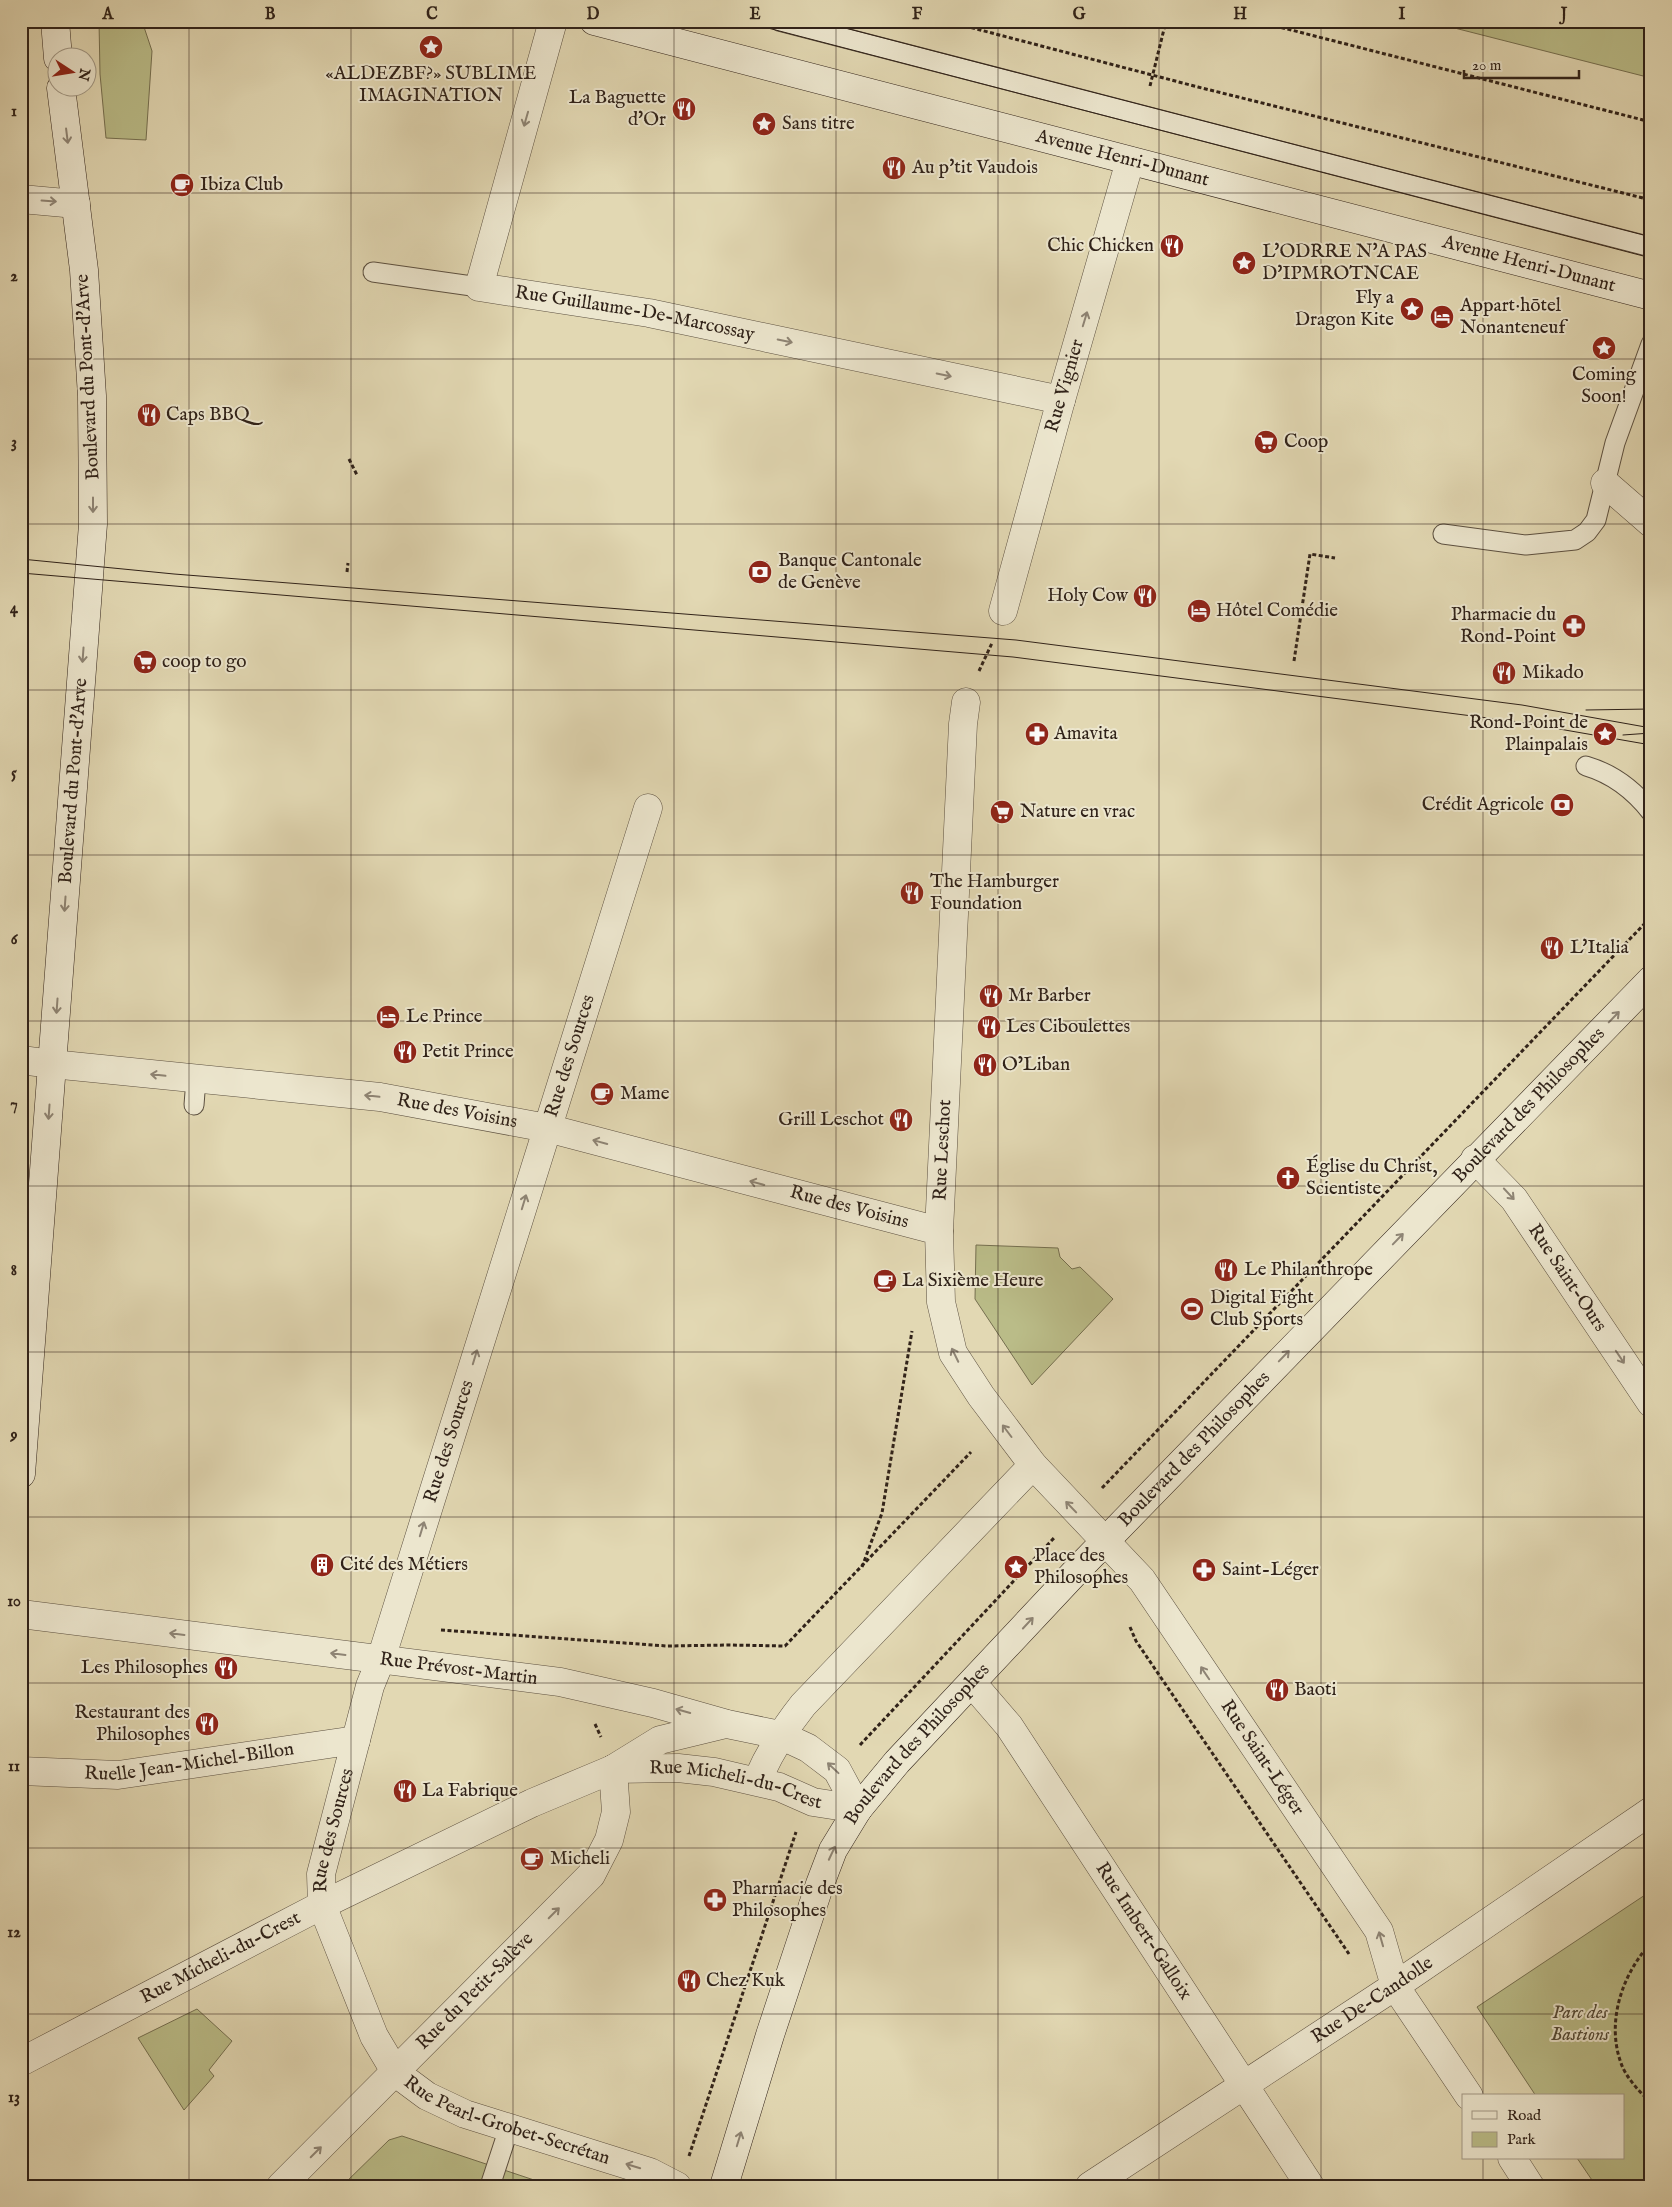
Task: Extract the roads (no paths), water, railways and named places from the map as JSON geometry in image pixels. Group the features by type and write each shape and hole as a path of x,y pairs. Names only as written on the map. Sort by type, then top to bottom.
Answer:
{"street":[{"path":"56,21 57,48"},
{"path":"479,287 553,21"},
{"name":"Avenue Henri-Dunant","path":"594,21 1651,296"},
{"name":"Boulevard du Pont-d'Arve","path":"21,1474 93,524 92,396 84,270 62,98"},
{"name":"Rue Vignier","path":"1003,611 1130,160"},
{"path":"21,199 76,204"},
{"name":"Rue Guillaume-De-Marcossay","path":"479,287 649,313 1061,400"},
{"path":"1605,483 1651,523"},
{"name":"Rue Leschot","path":"966,702 939,1231 941,1302 953,1353 981,1396 1033,1465 1105,1542"},
{"name":"Rue des Sources","path":"396,2073 374,2036 322,1906 321,1874 370,1686 381,1659 648,808"},
{"name":"Boulevard des Philosophes","path":"724,2186 770,2035 820,1884 833,1850 876,1784 1105,1542 1475,1159 1651,980"},
{"name":"Rue des Voisins","path":"21,1060 52,1064 195,1092 380,1097 547,1128 939,1231"},
{"name":"Rue Saint-Ours","path":"1475,1159 1514,1199 1651,1403"},
{"path":"757,1781 767,1757 780,1735 814,1694 1033,1465"},
{"name":"Rue Saint-Léger","path":"1105,1542 1142,1580 1379,1931 1395,1986 1469,2094"},
{"name":"Rue Prévost-Martin","path":"21,1614 560,1682 653,1703 727,1724 780,1735 808,1748 837,1770 858,1809"},
{"name":"Rue Imbert-Galloix","path":"972,1683 1009,1726 1310,2186"},
{"name":"Rue Micheli-du-Crest","path":"21,2062 322,1906 532,1803 613,1769 660,1740 727,1724"},
{"name":"Ruelle Jean-Michel-Billon","path":"21,1771 118,1775 356,1740"},
{"name":"Rue Micheli-du-Crest","path":"613,1769 678,1768 714,1772 779,1787 813,1802 858,1809"},
{"name":"Rue du Petit-Salève","path":"281,2186 592,1875 609,1840 616,1812 613,1769"},
{"name":"Rue De-Candolle","path":"1090,2186 1395,1986 1651,1811"},
{"name":"Rue Pearl-Grobet-Secrétan","path":"396,2073 427,2096 465,2114 650,2172 677,2186"},
{"path":"1513,2160 1530,2186"}],"lane":[{"path":"779,21 1651,247"},
{"path":"373,272 479,287"},
{"path":"1443,534 1526,545 1575,540 1587,532 1596,520 1615,443 1651,344"},
{"path":"1586,766 1616,778 1628,787 1651,812"},
{"path":"490,2186 509,2128"}],"tram line":[{"path":"741,21 1651,258"},
{"path":"818,21 1651,237"},
{"path":"21,559 174,574 1016,640 1522,705 1651,728"},
{"path":"21,573 1013,657 1519,722 1651,745"},
{"path":"1586,710 1651,709"},
{"path":"1623,735 1651,733"}],"place":[{"name":"«ALDEZBF?» SUBLIME IMAGINATION","path":"431,47"},
{"name":"La Baguette d'Or","path":"684,109"},
{"name":"Sans titre","path":"764,124"},
{"name":"Au p'tit Vaudois","path":"894,168"},
{"name":"Ibiza Club","path":"182,185"},
{"name":"Chic Chicken","path":"1172,246"},
{"name":"L'ODRRE N'A PAS D'IPMROTNCAE","path":"1244,263"},
{"name":"Fly a Dragon Kite","path":"1412,309"},
{"name":"Appart‧hōtel Nonanteneuf","path":"1442,317"},
{"name":"Coming Soon!","path":"1604,348"},
{"name":"Caps BBQ","path":"149,415"},
{"name":"Coop","path":"1266,442"},
{"name":"Banque Cantonale de Genève","path":"760,572"},
{"name":"Holy Cow","path":"1145,596"},
{"name":"Hôtel Comédie","path":"1199,611"},
{"name":"Pharmacie du Rond-Point","path":"1574,626"},
{"name":"coop to go","path":"145,662"},
{"name":"Mikado","path":"1504,673"},
{"name":"Amavita","path":"1037,734"},
{"name":"Rond-Point de Plainpalais","path":"1605,734"},
{"name":"Crédit Agricole","path":"1562,805"},
{"name":"Nature en vrac","path":"1002,812"},
{"name":"The Hamburger Foundation","path":"912,893"},
{"name":"L'Italia","path":"1552,948"},
{"name":"Mr Barber","path":"991,996"},
{"name":"Le Prince","path":"388,1017"},
{"name":"Les Ciboulettes","path":"989,1027"},
{"name":"Petit Prince","path":"405,1052"},
{"name":"O’Liban","path":"985,1065"},
{"name":"Mame","path":"602,1094"},
{"name":"Grill Leschot","path":"901,1120"},
{"name":"Église du Christ, Scientiste","path":"1288,1178"},
{"name":"Le Philanthrope","path":"1226,1270"},
{"name":"La Sixième Heure","path":"885,1281"},
{"name":"Digital Fight Club Sports","path":"1192,1309"},
{"name":"Cité des Métiers","path":"322,1565"},
{"name":"Place des Philosophes","path":"1016,1567"},
{"name":"Saint-Léger","path":"1204,1570"},
{"name":"Les Philosophes","path":"226,1668"},
{"name":"Baoti","path":"1277,1690"},
{"name":"Restaurant des Philosophes","path":"207,1724"},
{"name":"La Fabrique","path":"405,1791"},
{"name":"Micheli","path":"532,1859"},
{"name":"Pharmacie des Philosophes","path":"715,1900"},
{"name":"Chez Kuk","path":"689,1981"}],"park label":[{"name":"Parc des Bastions","path":"1580,2024"}]}
